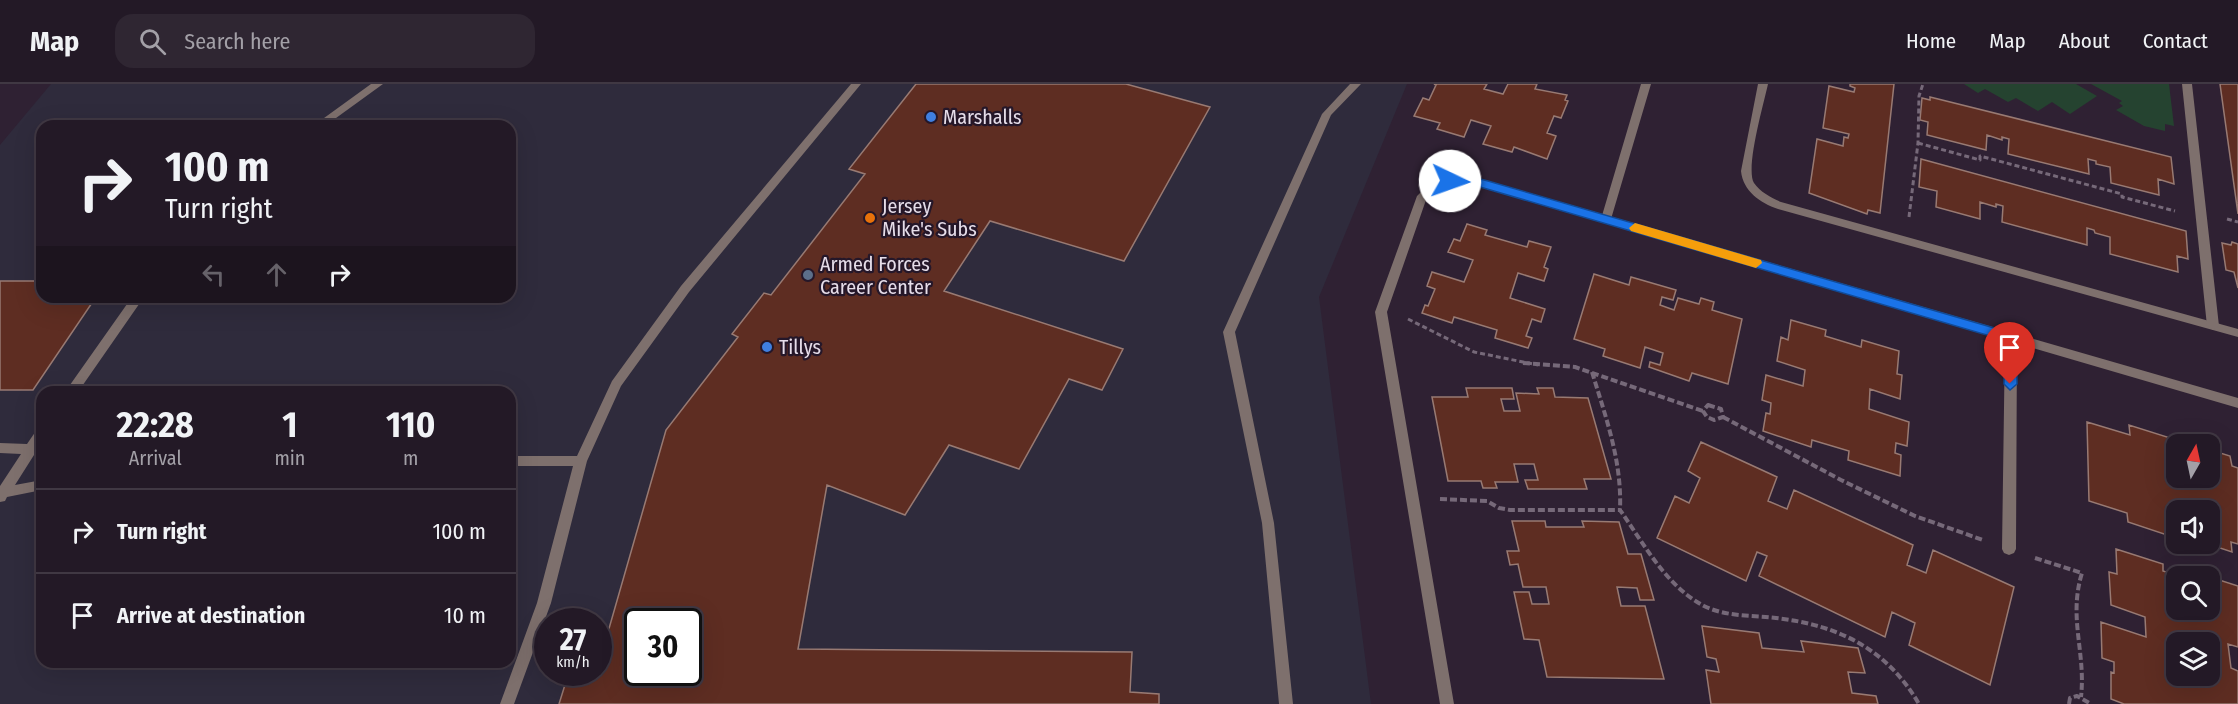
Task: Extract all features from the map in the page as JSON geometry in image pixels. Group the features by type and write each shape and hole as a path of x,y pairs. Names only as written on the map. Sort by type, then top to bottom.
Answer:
{"street":[{"path":"327,120 378,84"},
{"path":"507,704 544,603 581,461 616,384 685,289 856,84"},
{"path":"1286,704 1268,523 1229,332 1327,114 1356,84"},
{"path":"1606,219 1646,84"},
{"path":"1763,84 1746,171 1751,187 1765,199 1778,205 2238,333"},
{"path":"2187,84 2212,326"},
{"path":"1448,704 1381,312 1421,199 1430,189 1439,184 1450,181 1473,181 2238,403"},
{"path":"75,386 134,303"},
{"path":"2008,549 2011,337"},
{"path":"0,448 36,449"},
{"path":"1,495 36,449"},
{"path":"516,461 581,461"},
{"path":"1,495 36,486"}],"path":[{"path":"1907,241 1918,144 1919,96 1923,84"},
{"path":"1918,144 1980,160 1980,156 2201,218"},
{"path":"1381,312 1416,321 1451,342 1501,359 1527,364 1575,367 1703,411 1707,417 1714,420 1723,417 1841,480 1915,516 2082,573 2075,589 2073,607 2084,685 2081,697"},
{"path":"1592,372 1610,428 1619,477 1620,510 1674,584 1706,607 1729,613 1810,624 1849,636 1886,660 1910,684 1919,704"},
{"path":"1703,411 1708,405 1715,405 1721,409 1723,417"},
{"path":"1412,498 1487,501 1499,508 1510,510 1620,510"},
{"path":"2069,704 2070,698 2081,697 2091,704"}],"shaded area":[{"path":"51,84 1407,84 1319,297 1371,704 0,704 0,145"}],"green space":[{"path":"1964,84 2076,84 2097,96 2070,114 2052,102 2038,111 2016,98 2008,102 1985,89 1978,93"},
{"path":"2091,84 2169,84 2174,126 2165,124 2165,131 2144,126 2116,110 2123,106 2119,103 2122,101"}],"building":[{"path":"916,84 1126,84 1210,107 1124,261 990,221 944,291 1123,349 1102,390 1069,379 1019,469 949,445 905,515 827,485 798,649 1132,652 1130,692 1159,694 1159,704 559,704 565,686 612,686 612,618 666,430 738,337 732,334 764,293 771,295 865,174 849,169"},
{"path":"1434,84 1487,84 1484,89 1503,94 1508,84 1537,84 1535,89 1567,95 1565,100 1568,101 1561,118 1554,116 1547,133 1556,136 1547,159 1514,147 1512,152 1483,144 1491,126 1471,120 1464,137 1437,129 1440,123 1414,116 1423,98 1429,100 1436,85"},
{"path":"1850,84 1894,84 1880,213 1868,210 1867,214 1809,193 1817,139 1843,146 1844,137 1848,138 1849,134 1823,128 1829,86 1854,92 1855,88"},
{"path":"2220,84 2238,84 2238,214"},
{"path":"1930,97 2171,157 2174,184 2158,179 2159,195 2111,183 2110,167 2096,164 2096,161 2088,159 2089,174 2008,154 2009,139 2002,137 2002,140 1987,135 1986,150 1927,135 1928,122 1920,120 1922,98 1930,100"},
{"path":"1921,159 2186,231 2188,259 2177,256 2178,272 2110,254 2110,237 2087,228 2087,245 2002,222 2003,206 1996,204 1996,207 1980,202 1980,219 1936,207 1937,191 1919,187"},
{"path":"1467,224 1487,230 1485,235 1527,247 1529,241 1551,247 1544,267 1548,269 1544,281 1518,273 1510,298 1545,309 1541,322 1532,319 1526,336 1532,338 1528,348 1495,338 1497,330 1454,317 1452,323 1422,313 1425,305 1428,306 1435,289 1427,286 1432,272 1464,282 1473,260 1448,252 1454,239 1460,241"},
{"path":"2232,242 2238,244 2238,288 2234,272 2226,270 2222,243 2231,245"},
{"path":"1594,274 1629,285 1631,277 1676,290 1673,300 1662,297 1660,305 1674,310 1678,298 1699,304 1701,298 1714,302 1712,310 1742,319 1728,384 1692,373 1689,381 1649,367 1650,362 1660,365 1663,353 1645,347 1640,368 1603,356 1605,349 1574,339"},
{"path":"0,281 36,281 36,303 92,303 33,390 0,390"},
{"path":"1791,320 1826,330 1825,336 1861,347 1862,340 1899,351 1897,374 1902,375 1900,399 1870,389 1869,409 1909,422 1907,446 1896,443 1895,453 1901,455 1900,476 1848,460 1849,451 1812,440 1811,447 1763,431 1766,413 1770,414 1771,403 1762,400 1766,375 1803,386 1805,370 1777,361 1781,337 1788,340"},
{"path":"1466,388 1512,388 1514,399 1501,399 1504,411 1520,411 1516,393 1539,394 1537,388 1553,388 1555,397 1588,398 1611,479 1584,479 1587,489 1528,489 1525,480 1538,480 1534,464 1514,464 1518,482 1495,482 1497,488 1483,488 1481,481 1448,481 1432,397 1468,397"},
{"path":"2087,422 2130,435 2129,425 2166,437 2166,488 2220,488 2220,453 2230,456 2232,466 2238,468 2238,544 2231,542 2232,552 2220,548 2220,500 2166,500 2166,535 2128,522 2127,513 2089,501"},
{"path":"1701,442 1777,477 1768,501 1787,509 1794,490 1913,545 1907,565 1926,573 1933,550 2014,587 1990,685 1909,645 1915,623 1892,612 1885,637 1759,576 1767,556 1757,552 1746,581 1657,538 1675,496 1689,503 1700,478 1688,471"},
{"path":"1512,521 1545,521 1546,527 1584,527 1582,521 1619,522 1628,554 1641,554 1654,600 1640,600 1637,588 1617,587 1621,606 1645,606 1664,679 1547,677 1539,640 1524,639 1514,592 1529,592 1532,604 1549,604 1546,587 1523,587 1518,564 1510,565 1507,551 1519,551"},
{"path":"2116,549 2163,564 2163,571 2166,572 2166,620 2220,620 2220,580 2238,586 2238,647 2228,644 2231,668 2238,671 2238,704 2124,704 2111,699 2111,672 2114,673 2114,662 2102,658 2101,622 2146,637 2145,617 2111,605 2109,572 2117,574"},
{"path":"1702,626 1759,633 1762,648 1804,652 1801,641 1858,648 1865,673 1848,672 1852,693 1876,696 1878,704 1711,704 1706,670 1719,672 1716,659 1707,657"}],"slow traffic":[{"path":"1635,228 1756,263"}],"place":[{"name":"Marshalls","path":"931,117"},
{"name":"Jersey Mike's Subs","path":"870,218"},
{"name":"Armed Forces Career Center","path":"808,275"},
{"name":"Tillys","path":"767,347"}],"route":[{"path":"1450,181 1473,181 1488,185 2011,337 2010,384"}]}
